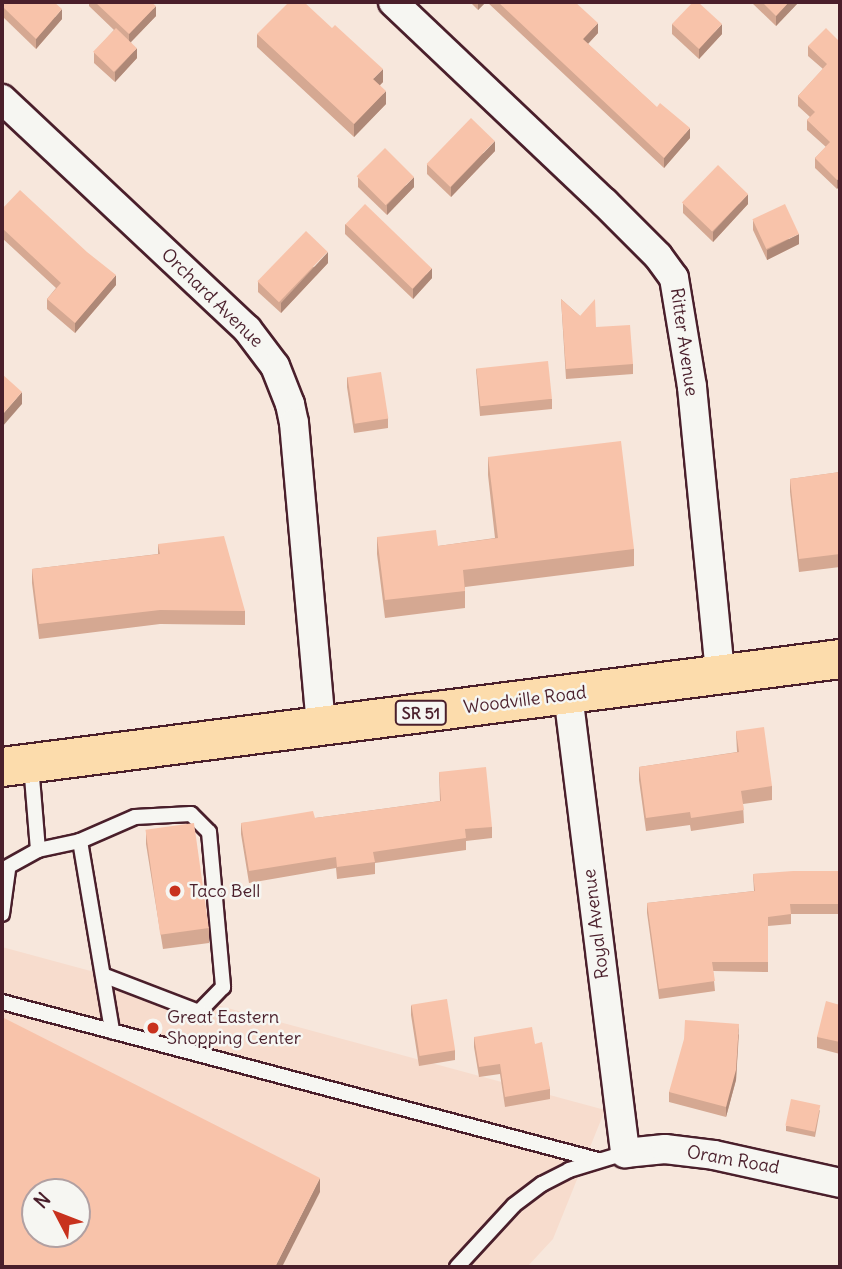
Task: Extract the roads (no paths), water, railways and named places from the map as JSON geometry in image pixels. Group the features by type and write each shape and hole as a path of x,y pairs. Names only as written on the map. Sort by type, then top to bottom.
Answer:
{"main road":[{"name":"Woodville Road","path":"16,765 840,659"}],"street":[{"name":"Ritter Avenue","path":"393,2 604,202 658,256 674,278 690,375 720,675"},
{"name":"Orchard Avenue","path":"2,99 247,329 275,366 290,404 294,423 321,726"},
{"name":"Royal Avenue","path":"568,694 612,1156"},
{"name":"Oram Road","path":"612,1156 665,1149 714,1155 840,1183"}],"lane":[{"path":"16,765 38,850"},
{"path":"2,914 5,870 38,850 80,841 135,817 191,814 209,832 223,987 199,1012 104,976"},
{"path":"80,841 112,1031"},
{"path":"2,1002 612,1156"},
{"path":"457,1267 514,1205 542,1184 612,1156"}],"place":[{"name":"Taco Bell","path":"175,891"},
{"name":"Great Eastern Shopping Center","path":"153,1028"}]}
